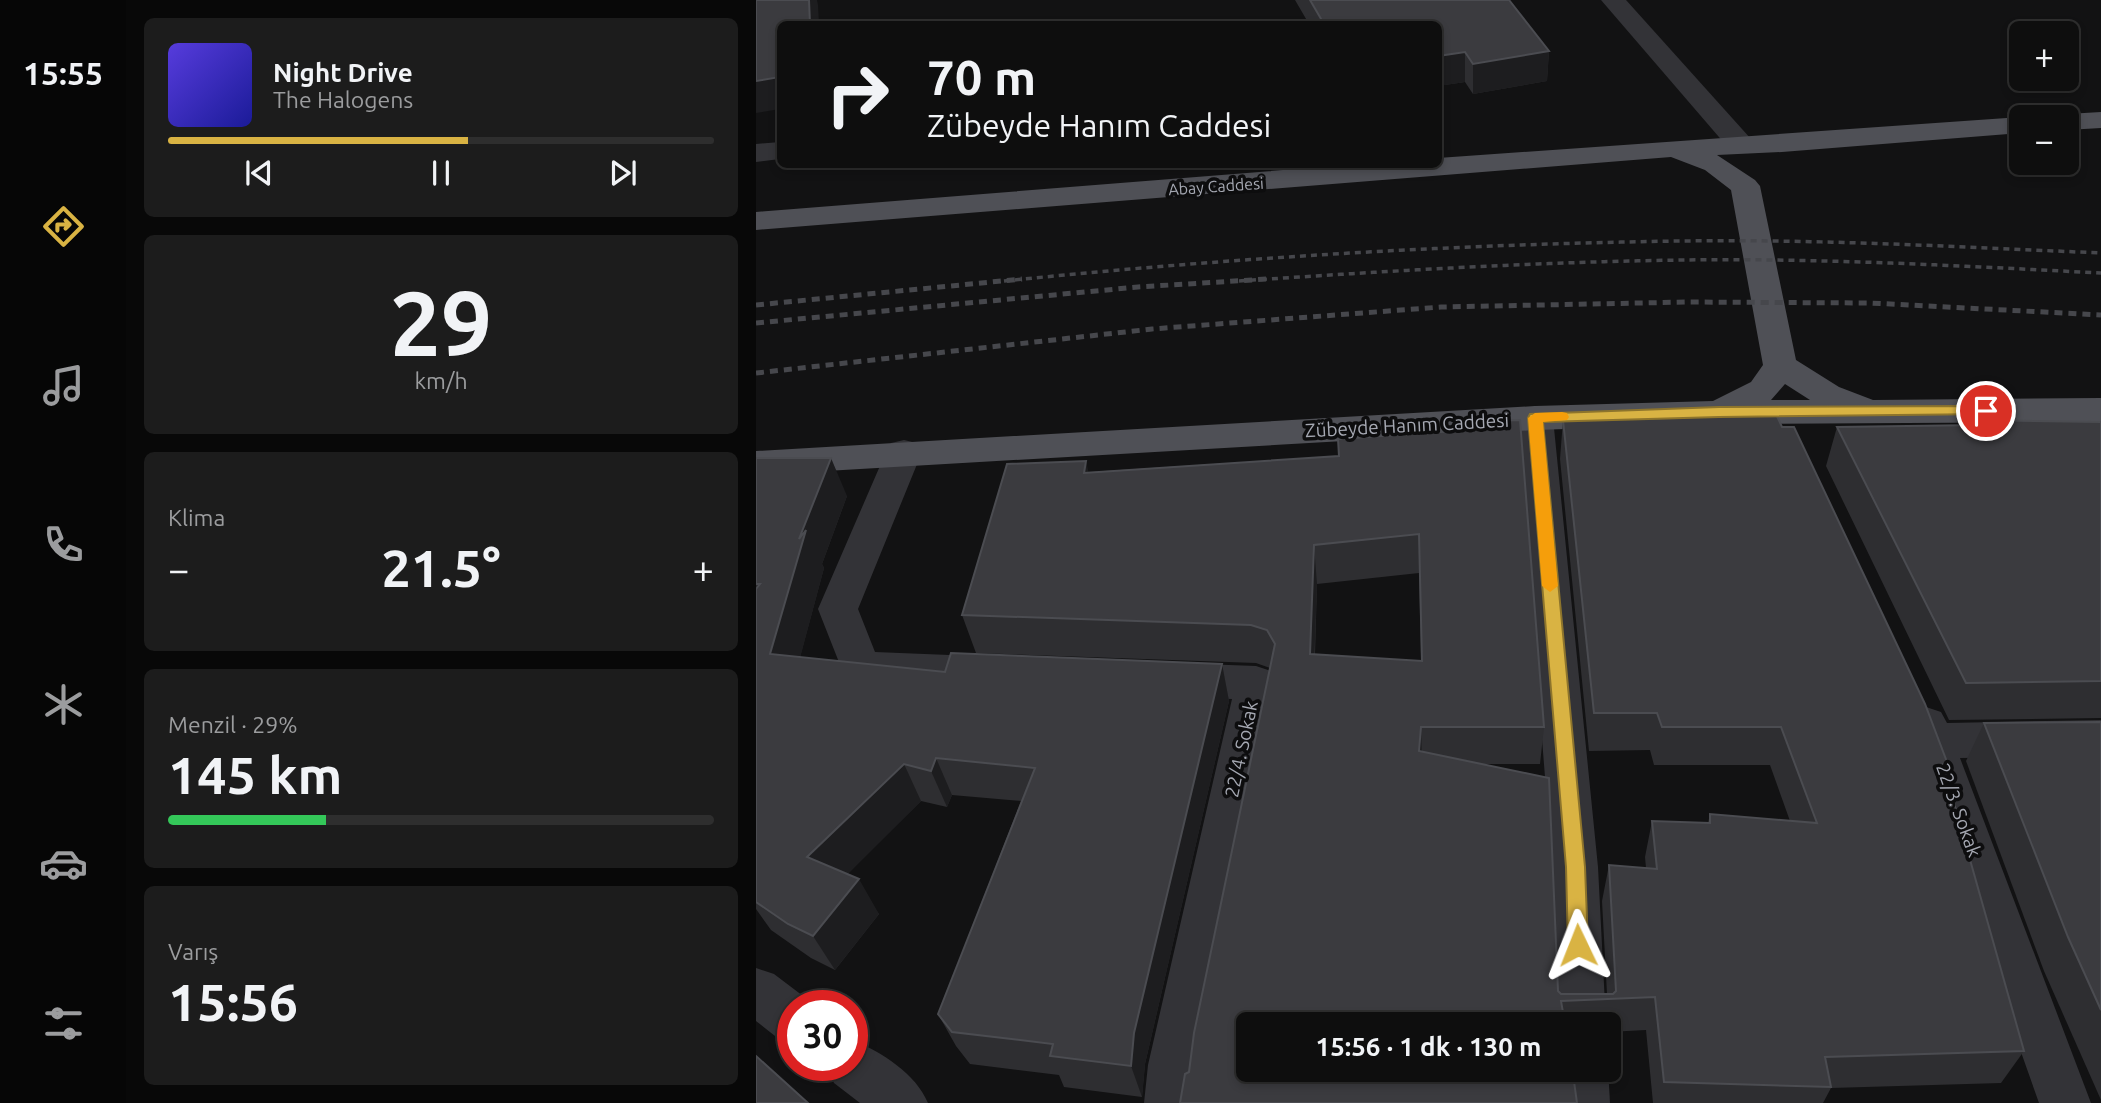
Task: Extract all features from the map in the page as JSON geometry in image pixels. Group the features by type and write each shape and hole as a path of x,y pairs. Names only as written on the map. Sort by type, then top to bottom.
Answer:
{"main road":[{"path":"2079,121 2101,120"},
{"name":"Abay Caddesi","path":"1442,164 1676,148 1782,144 2009,126"},
{"path":"1745,186 1760,162 1782,144"},
{"path":"1676,148 1715,164 1745,186 1780,365 1763,390 1719,412"},
{"name":"Abay Caddesi","path":"756,221 1377,168"},
{"path":"1780,365 1827,395 1881,412"},
{"name":"Zübeyde Hanım Caddesi","path":"756,463 904,452 1535,418 1719,412 1881,412 2097,421"}],"street":[{"path":"1613,0 1741,145"},
{"path":"756,153 777,151"},
{"path":"1780,412 1797,450"},
{"path":"1535,418 1575,867 1581,1012"},
{"path":"904,452 838,609 861,668 1038,675"},
{"name":"22/4. Sokak","path":"1133,679 1256,683 1174,1065 1170,1103"},
{"name":"22/3. Sokak","path":"1910,690 1934,741 2065,1103"},
{"path":"1934,741 2101,738"},
{"path":"756,991 777,1007"},
{"path":"868,1077 902,1103"},
{"path":"1583,1082 1584,1103"}],"building":[{"path":"756,0 809,0 810,21 777,21 777,78 756,81"},
{"path":"1310,0 1509,0 1549,51 1473,64 1465,52 1442,55 1442,21 1322,21"},
{"path":"1775,412 1782,427 1794,427 1925,704 1947,762 1943,764 2024,1051 1825,1057 1831,1087 1664,1082 1655,997 1561,1001 1563,1012 1236,1012 1236,1082 1574,1082 1577,1103 1180,1103 1185,1074 1189,1072 1194,1033 1275,644 1267,630 1251,625 962,615 1007,464 1086,461 1084,473 1339,456 1338,439 1454,431 1453,421 1520,420 1544,727 1421,727 1419,751 1549,778 1558,991 1561,994 1613,994 1616,991 1609,865 1657,869 1652,821 1710,823 1710,814 1817,823 1781,727 1662,727 1657,713 1594,713 1563,420 1679,418","holes":["1419,534 1422,661 1310,654 1314,545"]},
{"path":"1977,420 2101,422 2101,681 1966,683 1837,427 1979,425"},
{"path":"756,458 831,458 799,539 806,530 770,654 945,672 951,653 1222,664 1134,1033 1131,1066 1050,1056 1053,1044 952,1032 938,1014 1035,768 936,758 931,771 904,764 807,857 859,879 813,936 788,924 756,902 756,589 760,584 756,584"},
{"path":"2101,722 2101,1010 2068,937 1984,723"},
{"path":"756,1056 777,1075 777,1081 784,1081 808,1103 756,1103"}],"railway":[{"path":"1004,281 1173,265 1512,245 1787,241 2101,253"},
{"path":"1239,281 1461,268 1683,260 1840,261 2101,273"},
{"path":"756,305 1022,279"},
{"path":"756,323 1138,287 1267,279"},
{"path":"756,373 1152,329 1441,307 1689,302 1870,303 2101,315"}],"slow traffic":[{"path":"1550,586 1535,418 1562,417"}],"route":[{"path":"1578,945 1575,867 1535,418 1719,412 1986,411"}]}
